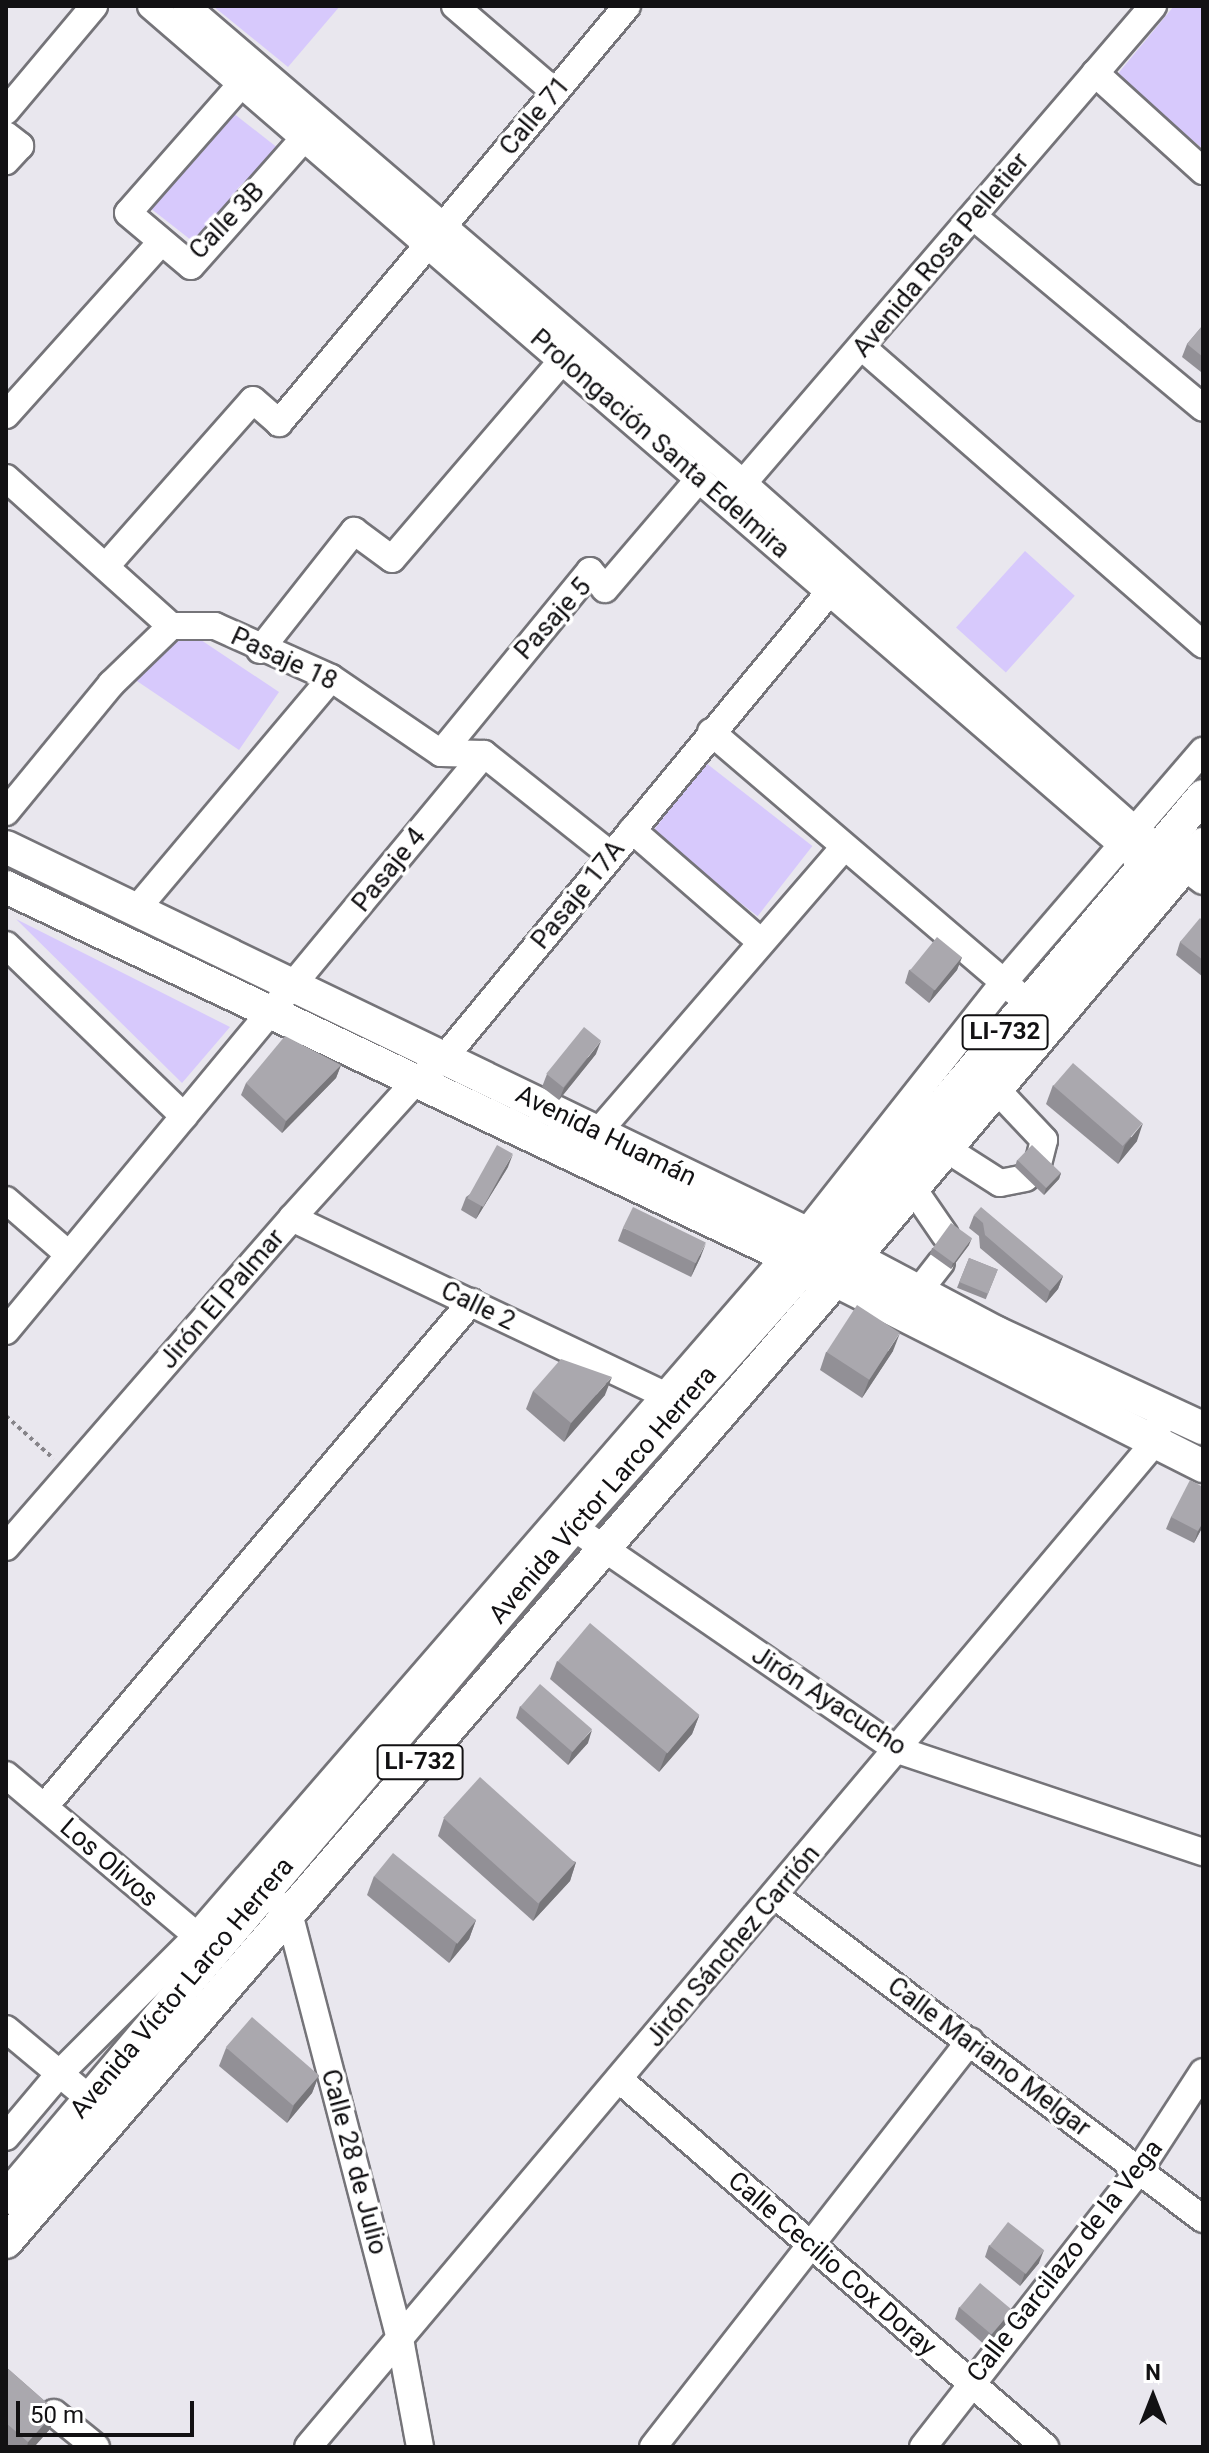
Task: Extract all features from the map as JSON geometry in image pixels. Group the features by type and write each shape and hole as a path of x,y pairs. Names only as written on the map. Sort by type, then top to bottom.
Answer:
{"main road":[{"name":"Avenida Víctor Larco Herrera","path":"911,1172 945,1148 1203,796"},
{"name":"Avenida Víctor Larco Herrera","path":"6,2198 90,2099 204,1943 262,1892 573,1527 818,1256 911,1172 1000,1070 1029,1004 1158,860 1203,844"},
{"name":"Avenida Huamán","path":"6,847 599,1131 818,1256 990,1345 1154,1443 1203,1466"},
{"name":"Avenida Huamán","path":"6,887 414,1083 818,1256 918,1292 990,1345 1162,1409 1203,1428"},
{"name":"Avenida Víctor Larco Herrera","path":"6,2242 604,1551 818,1256"}],"street":[{"path":"6,111 94,6"},
{"name":"Prolongación Santa Edelmira","path":"151,6 249,76 1158,860"},
{"name":"Prolongación Santa Edelmira","path":"186,6 249,76"},
{"path":"455,6 555,92"},
{"name":"Calle 71","path":"107,565 253,400 279,423 627,6"},
{"name":"Avenida Rosa Pelletier","path":"735,493 863,348 1153,6"},
{"path":"1095,73 1203,171"},
{"name":"Calle 3B","path":"249,76 128,213 161,242 191,266 311,130"},
{"path":"974,217 1203,408"},
{"path":"7,412 161,242"},
{"path":"863,348 1203,645"},
{"path":"260,650 354,531 392,559 570,352"},
{"name":"Prolongación Santa Edelmira","path":"570,352 699,479 735,493"},
{"path":"6,478 107,565 171,626 111,684 6,812"},
{"name":"Pasaje 5","path":"441,753 590,571 605,589 699,479"},
{"name":"Pasaje 17A","path":"445,1057 711,732 838,583"},
{"name":"Pasaje 18","path":"171,626 215,626 260,650 331,678 441,753"},
{"path":"135,911 331,678"},
{"path":"711,732 1029,1004"},
{"name":"Avenida Víctor Larco Herrera","path":"6,2137 59,2074 204,1943 663,1394 818,1256 1004,982 1158,860 1203,751"},
{"path":"441,753 484,754 611,855"},
{"name":"Pasaje 4","path":"6,1331 67,1253 484,754"},
{"path":"632,830 761,942"},
{"path":"599,1131 843,848"},
{"path":"6,945 184,1116"},
{"name":"Jirón El Palmar","path":"6,1547 292,1218 414,1083 445,1057"},
{"path":"945,1148 1000,1183 1032,1169 1044,1140 1000,1070"},
{"path":"911,1172 945,1235"},
{"path":"6,1200 67,1253"},
{"name":"Calle 2","path":"292,1218 663,1394"},
{"path":"918,1292 941,1263"},
{"path":"45,1806 471,1302"},
{"path":"1154,1443 1162,1409"},
{"name":"Jirón Sánchez Carrión","path":"308,2447 1154,1443"},
{"name":"Jirón Ayacucho","path":"573,1527 898,1750 1203,1852"},
{"name":"Los Olivos","path":"6,1775 204,1943"},
{"path":"262,1892 289,1913"},
{"name":"Calle Mariano Melgar","path":"775,1896 1203,2219"},
{"name":"Calle 28 de Julio","path":"289,1913 400,2339 420,2447"},
{"path":"6,2029 90,2099"},
{"path":"653,2447 970,2041"},
{"name":"Calle Garcilazo de la Vega","path":"923,2447 969,2384 1138,2172 1203,2072"},
{"name":"Calle Cecilio Cox Doray","path":"620,2080 1045,2447"},
{"path":"54,2413 96,2447"}],"path":[{"path":"6,1416 70,1473"}],"shaded area":[{"path":"213,6 340,6 288,67"},
{"path":"1174,6 1203,6 1203,149 1116,76"},
{"path":"228,109 280,150 202,249 150,208"},
{"path":"1025,551 1075,596 1006,672 956,628"},
{"path":"173,636 198,638 279,692 239,750 128,675"},
{"path":"706,763 812,846 758,916 651,833"},
{"path":"16,919 230,1027 182,1083"}],"building":[{"path":"1203,325 1203,357 1187,344"},
{"path":"1200,918 1203,921 1203,960 1180,942"},
{"path":"937,937 962,957 935,991 910,970"},
{"path":"584,1027 601,1041 563,1087 546,1074"},
{"path":"285,1036 341,1065 286,1121 246,1083"},
{"path":"1073,1063 1142,1123 1123,1146 1053,1086"},
{"path":"497,1145 513,1154 483,1207 467,1198"},
{"path":"1032,1145 1061,1173 1046,1188 1017,1160"},
{"path":"633,1207 706,1243 696,1263 623,1228"},
{"path":"981,1207 1063,1276 1050,1291 985,1235 983,1223 974,1215"},
{"path":"951,1223 972,1238 954,1263 933,1248"},
{"path":"969,1258 998,1270 988,1294 959,1282"},
{"path":"857,1305 900,1333 869,1380 827,1352"},
{"path":"561,1359 612,1377 571,1423 533,1391"},
{"path":"1190,1480 1203,1487 1203,1522 1198,1531 1171,1517"},
{"path":"590,1623 700,1715 667,1753 558,1661"},
{"path":"540,1684 592,1729 572,1752 520,1707"},
{"path":"480,1777 575,1863 538,1904 443,1818"},
{"path":"393,1853 476,1920 457,1944 374,1876"},
{"path":"252,2017 319,2075 293,2106 226,2047"},
{"path":"1008,2222 1044,2250 1026,2274 990,2246"},
{"path":"980,2283 1012,2310 992,2335 959,2308"},
{"path":"6,2367 56,2411 28,2442 6,2423"}]}
